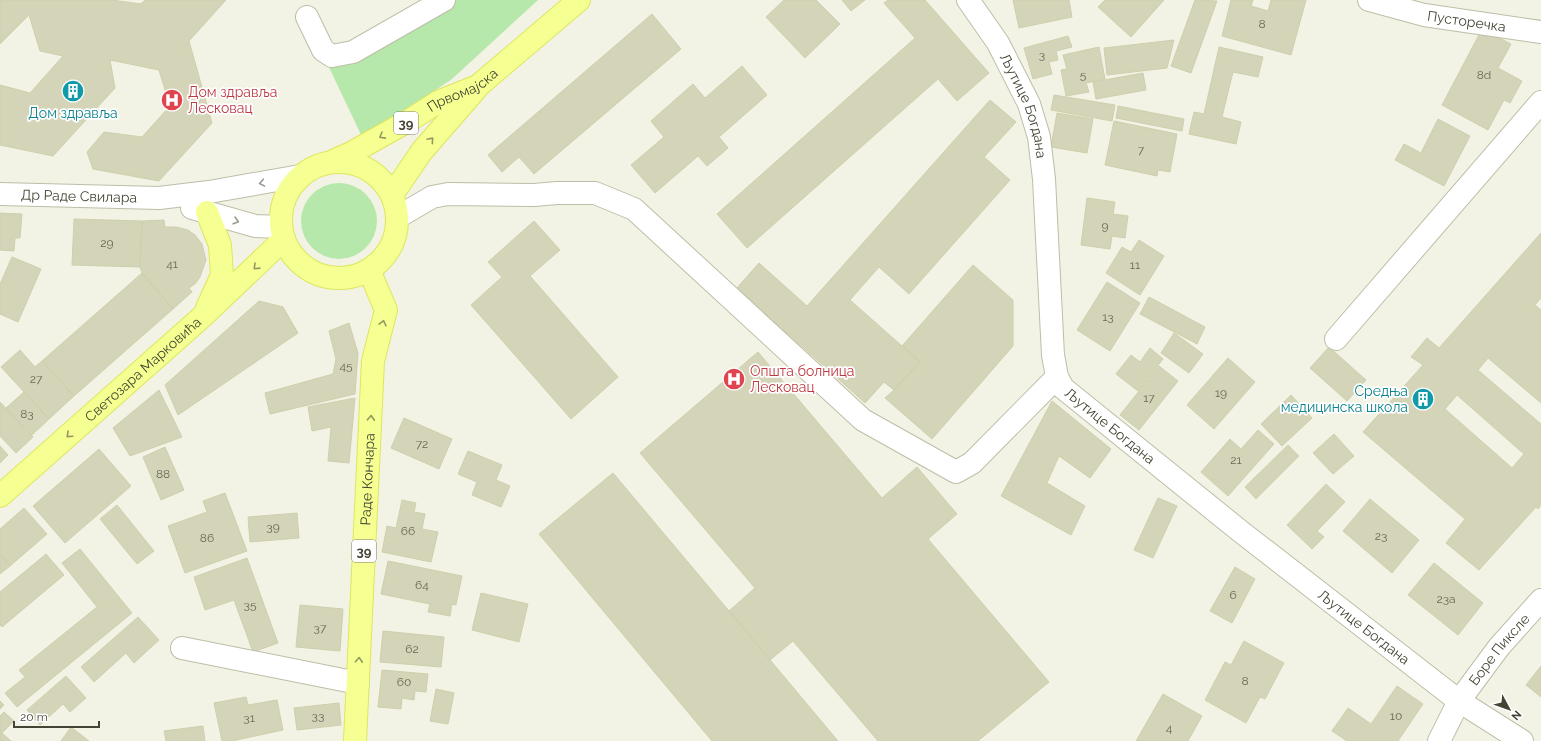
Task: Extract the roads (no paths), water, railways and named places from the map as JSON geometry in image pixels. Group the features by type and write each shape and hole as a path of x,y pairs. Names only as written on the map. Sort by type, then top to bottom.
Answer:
{"main road":[{"name":"Првомајска","path":"333,161 351,153 410,120 438,102 478,86 579,0"},
{"path":"391,192 394,192 422,150 478,86"},
{"path":"333,161 351,162 367,168 381,178 391,192 398,216 396,232 391,247 382,260 369,270 354,277 336,278 319,275 304,267 292,255 282,233 281,208 288,191 300,176 316,166 333,161"},
{"path":"203,316 222,274 220,245 206,212"},
{"name":"Светозара Марковића","path":"0,496 203,316 282,233"},
{"name":"Раде Кончара","path":"355,741 373,361 386,310 369,270"}],"street":[{"path":"307,17 323,50 332,56 353,52 444,0"},
{"name":"Љутице Богдана","path":"968,0 1002,50 1029,104 1039,138 1044,179 1053,355 1057,377 1063,388 1222,516 1459,701 1522,741"},
{"name":"Пусторечка","path":"1369,0 1424,15 1541,32"},
{"path":"1336,339 1541,102"},
{"path":"159,198 209,192 300,176"},
{"path":"398,216 432,197 448,194 534,195 556,193 595,193 634,209 863,420 956,472 972,464 1057,377"},
{"name":"Др Раде Свилара","path":"0,194 159,198"},
{"path":"159,198 282,233"},
{"name":"Боре Пиксле","path":"1459,701 1499,647 1541,600"},
{"path":"182,648 358,683"},
{"path":"1439,741 1459,701"}],"place":[{"name":"Дом здравља","path":"73,91"},
{"name":"Дом здравља Лесковац","path":"172,100"},
{"name":"Општа болница Лесковац","path":"734,379"},
{"name":"Средња медицинска школа","path":"1423,399"}]}
